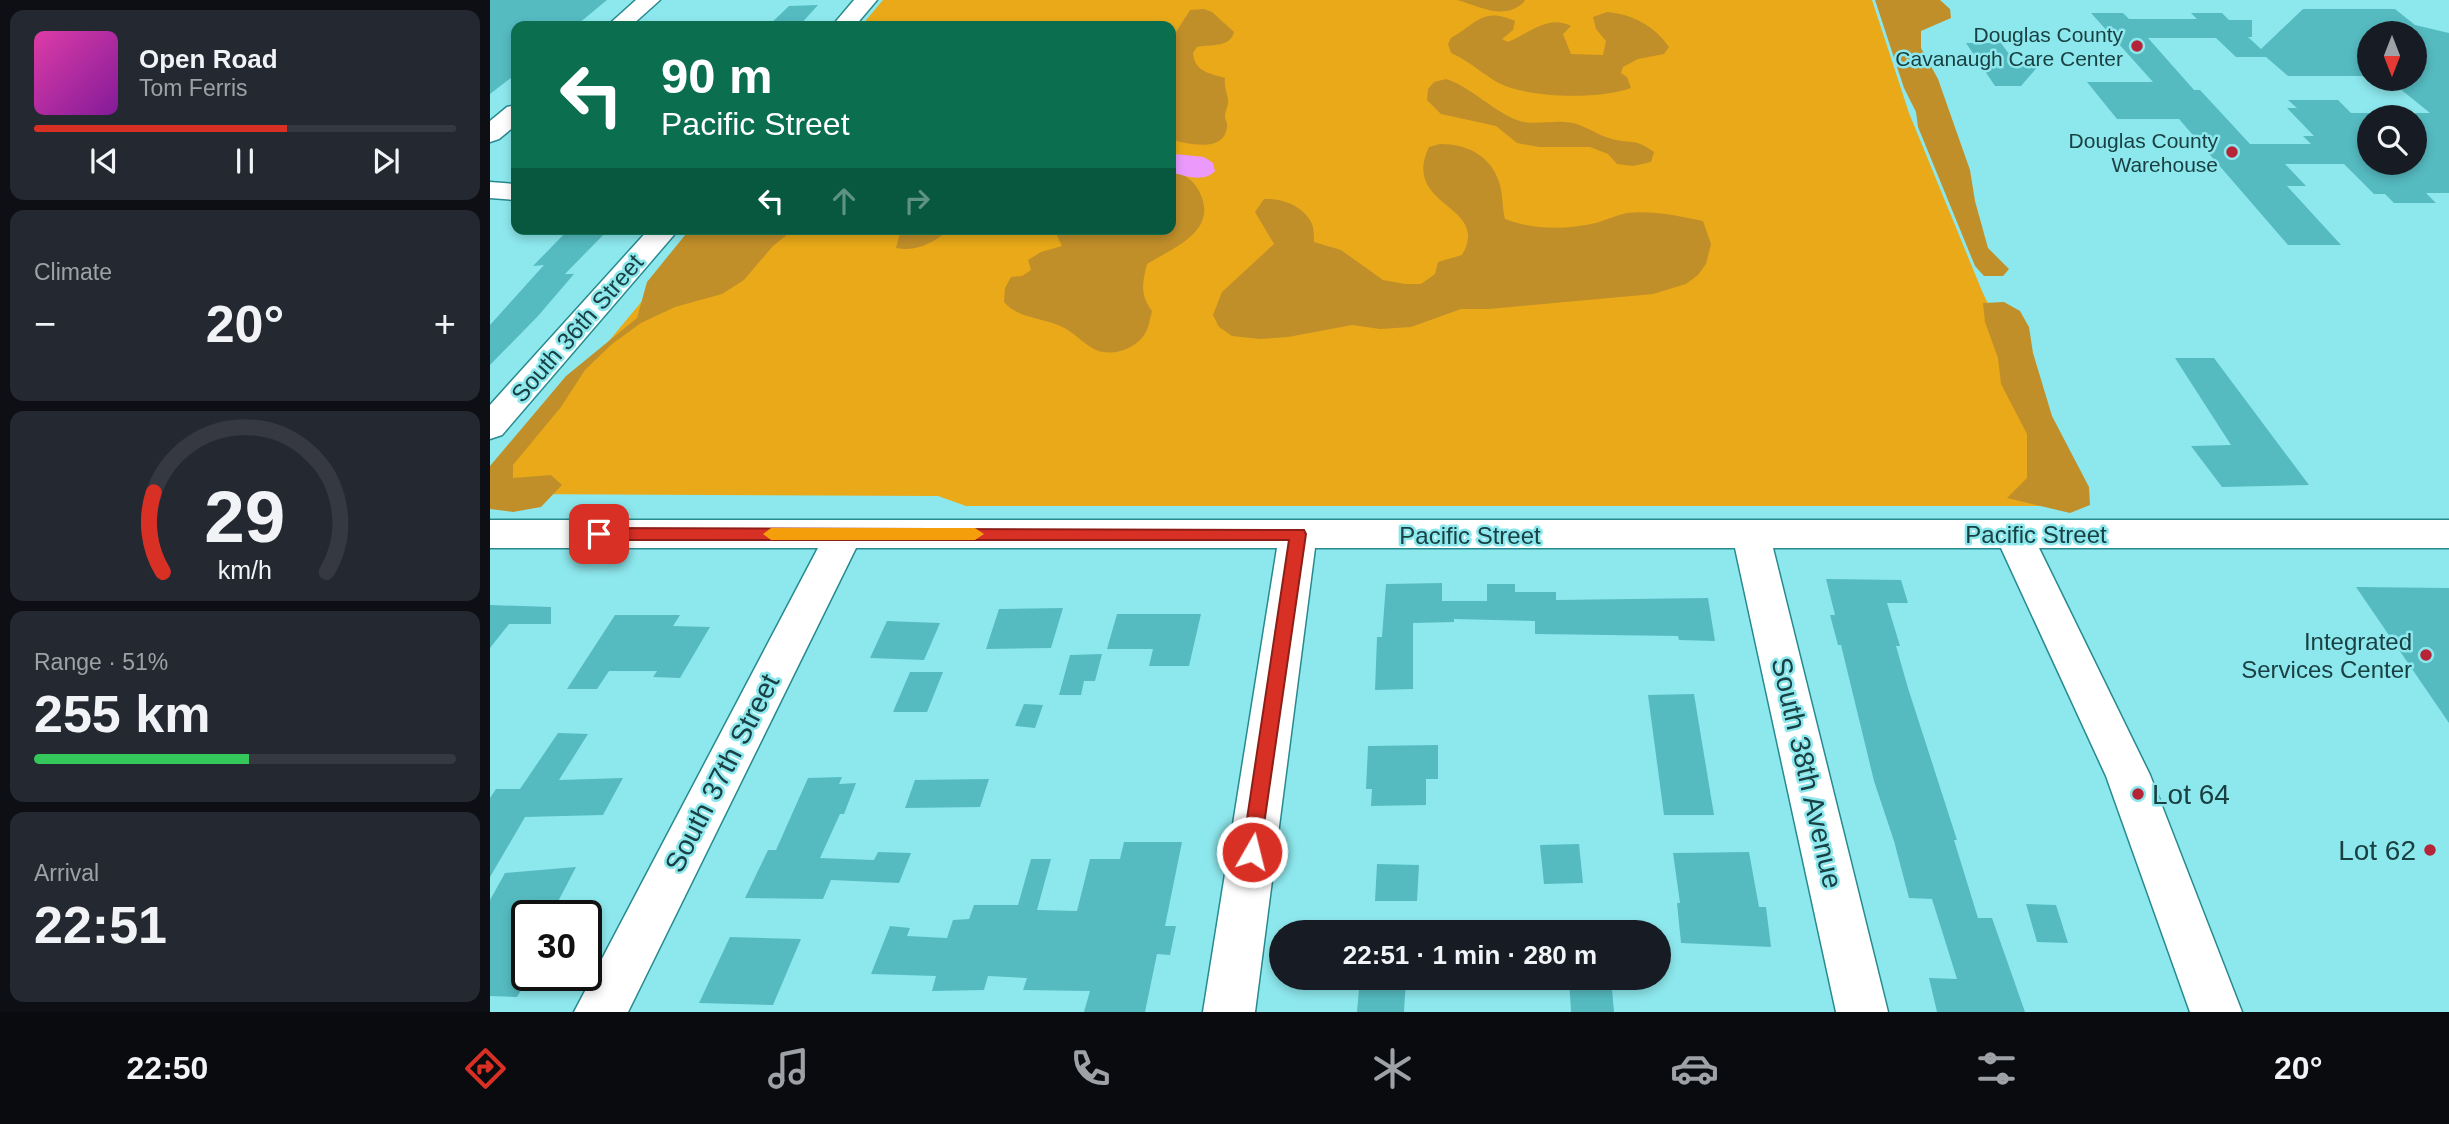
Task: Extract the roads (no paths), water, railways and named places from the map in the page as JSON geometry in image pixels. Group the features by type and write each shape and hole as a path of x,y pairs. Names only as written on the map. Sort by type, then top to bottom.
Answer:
{"street":[{"path":"624,21 649,0"},
{"path":"847,21 866,0"},
{"path":"490,134 511,116"},
{"path":"490,190 511,192"},
{"name":"South 36th Street","path":"490,427 660,235"},
{"name":"Pacific Street","path":"490,534 2449,534"},
{"name":"South 37th Street","path":"600,1012 844,534"},
{"path":"1229,1012 1298,534"},
{"name":"South 38th Avenue","path":"1751,535 1862,1012"},
{"path":"2014,535 2128,775 2216,1012"}],"place":[{"name":"Douglas County Cavanaugh Care Center","path":"2137,46"},
{"name":"Douglas County Warehouse","path":"2232,152"},
{"name":"Integrated Services Center","path":"2426,655"},
{"name":"Lot 64","path":"2138,794"},
{"name":"Lot 62","path":"2430,850"}]}
